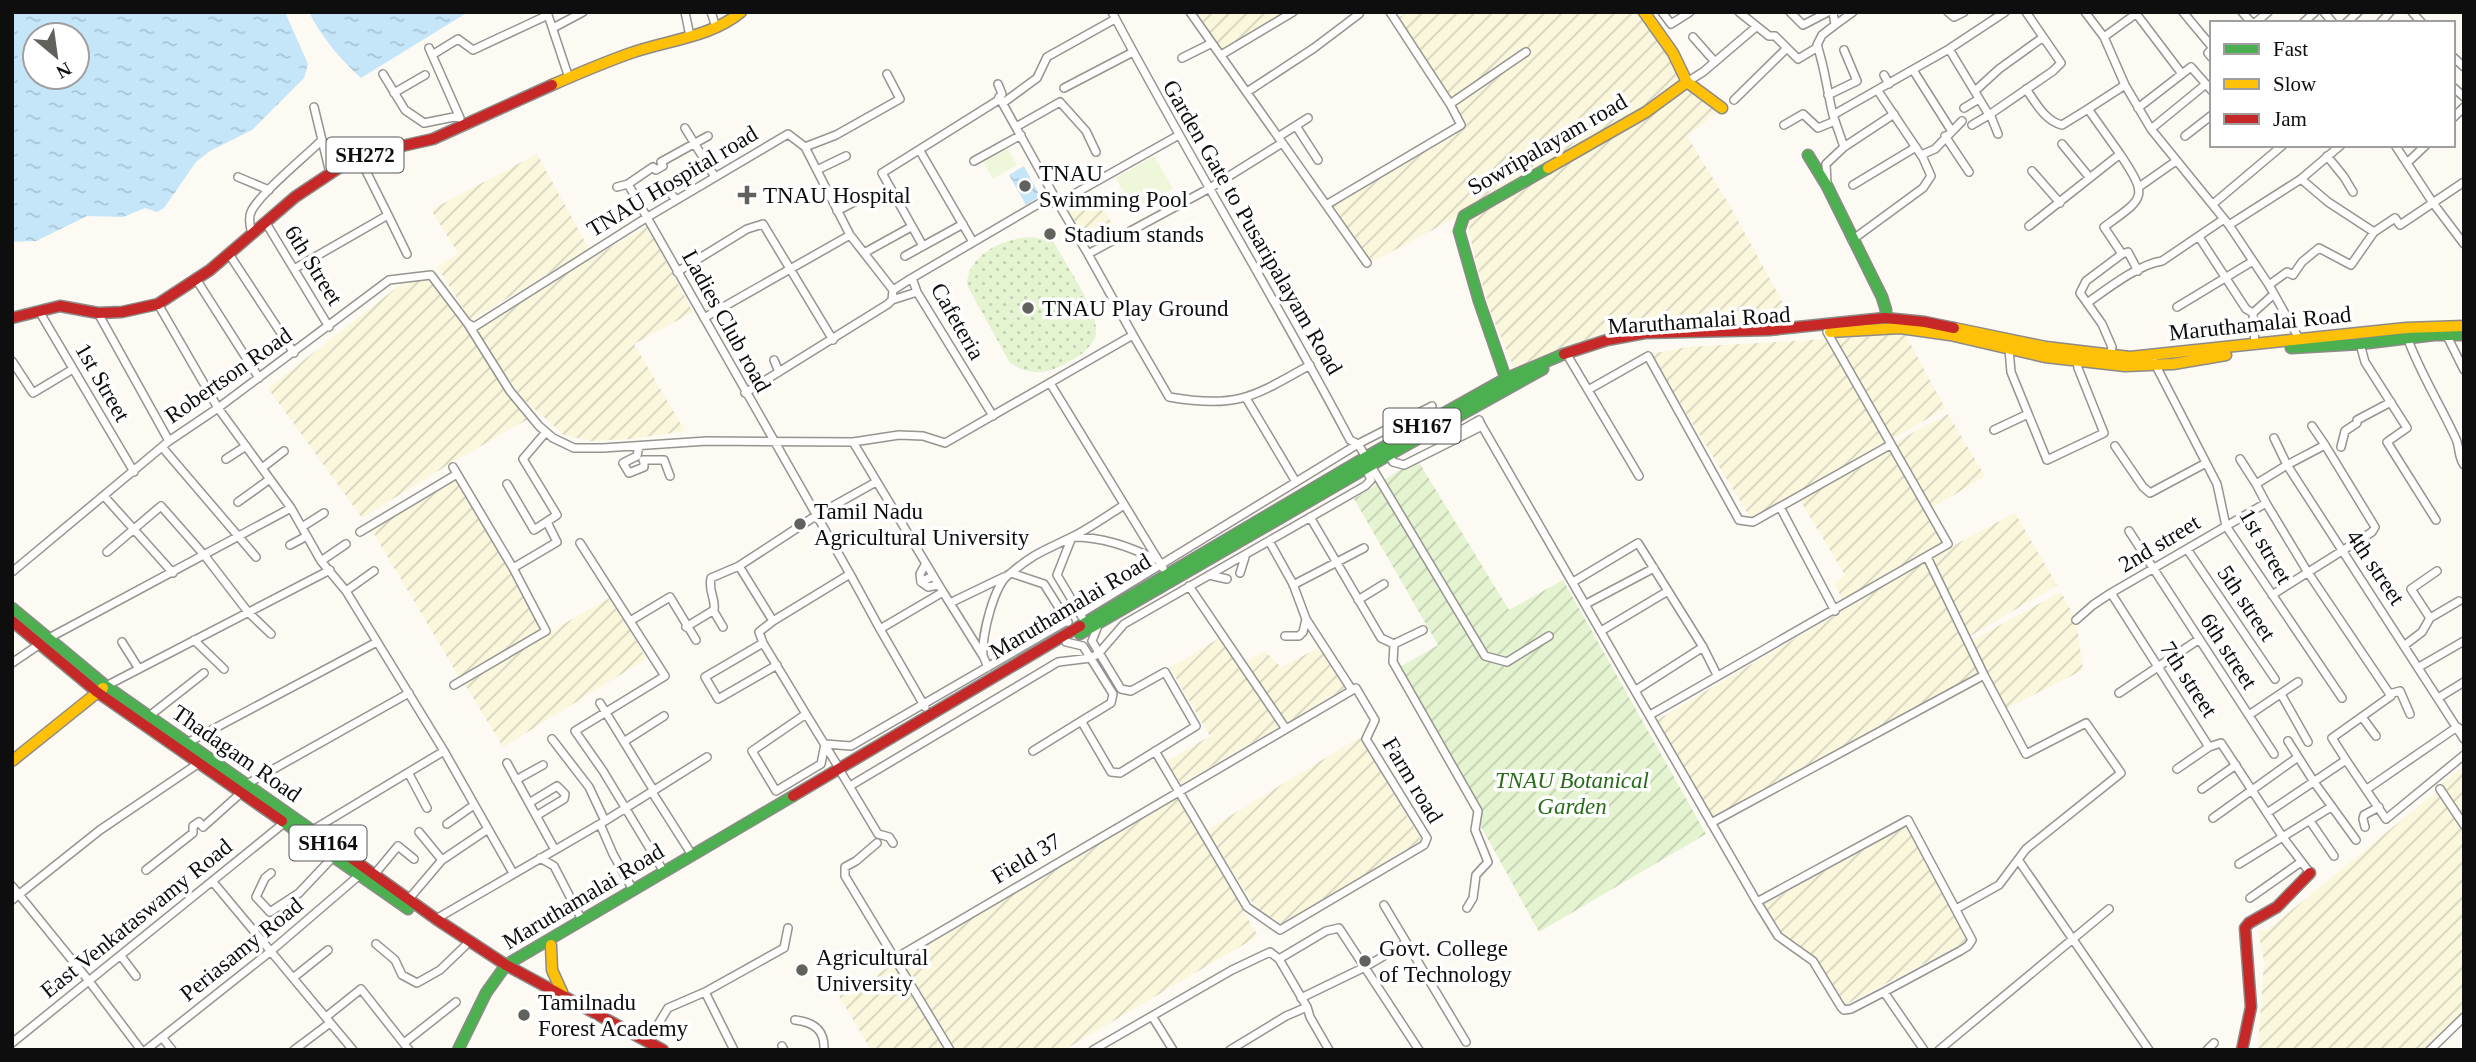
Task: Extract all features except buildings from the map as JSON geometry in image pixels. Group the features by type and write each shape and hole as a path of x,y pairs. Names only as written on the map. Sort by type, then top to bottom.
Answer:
{"main road":[{"path":"1644,12 1673,53 1687,82 1722,108"},
{"name":"SH272","path":"12,318 60,306 98,313 122,312 158,304 229,254 295,197 359,157 433,139 461,120 627,54 716,27 736,14"},
{"name":"Sowripalayam road","path":"1507,383 1459,231 1464,216 1646,112 1687,82"},
{"path":"1808,156 1827,186 1882,298 1886,310 1885,318"},
{"name":"Maruthamalai Road","path":"507,967 521,956 692,855 1099,623 1507,383 1569,351 1645,333 1769,330 1885,318 1925,322 2046,347 2154,361 2218,356 2406,328 2464,326"},
{"name":"Maruthamalai Road","path":"507,967 551,945 841,771 1161,566 1389,455 1507,383 1569,358 1628,342 1900,328 1950,335 2009,349 2125,366 2255,345 2360,344 2407,337 2464,335"},
{"name":"Thadagam Road","path":"12,608 44,641 101,689 199,763 245,788 311,831 365,874 465,946 564,995 649,1046"},
{"name":"Thadagam Road","path":"12,621 44,641"},
{"path":"12,761 101,689"},
{"name":"Thadagam Road","path":"101,689 187,743 245,788 284,823 333,857 408,900 507,967 649,1046 663,1050"},
{"path":"2242,1050 2251,1007 2245,926 2268,914 2310,873"},
{"path":"551,945 551,970 564,995"},
{"path":"492,956 505,960 521,956"},
{"name":"SH167","path":"458,1050 486,993 507,967"}],"street":[{"path":"552,28 583,12"},
{"path":"685,12 690,36"},
{"path":"711,12 716,27"},
{"path":"1190,12 1367,263"},
{"path":"1221,55 1293,12"},
{"path":"1247,92 1314,48 1359,14 1358,12"},
{"path":"1326,205 1461,125 1390,12"},
{"path":"1662,12 1671,24 1690,12"},
{"path":"1740,12 1769,36 1775,36 1800,59 1818,47 1822,35 1853,12"},
{"path":"1790,12 1802,25 1828,12"},
{"path":"1833,12 1835,25"},
{"path":"1948,12 1954,17 1964,12"},
{"path":"1784,125 1803,114 1818,128 2005,12"},
{"path":"1972,125 2061,63 2026,12"},
{"path":"2085,12 2104,37 2125,85 2151,129 2227,222 2269,285 2301,344"},
{"path":"2183,12 2210,46"},
{"path":"383,74 405,110 424,123 461,120 430,52 458,39 472,50 548,13 569,78"},
{"path":"2104,37 2136,13 2182,74"},
{"path":"923,246 882,173 1038,78 1047,57 1113,16"},
{"name":"Garden Gate to Pusaripalayam Road","path":"1113,16 1350,440 1358,444 1367,464 1485,656 1507,662 1549,636"},
{"path":"1687,82 1756,27"},
{"path":"1693,37 1715,62"},
{"path":"1975,91 1999,69 2042,38"},
{"path":"1182,58 1212,43"},
{"path":"1818,47 1824,63 1828,95 1844,147"},
{"path":"1734,100 1787,48"},
{"path":"1949,49 1998,134"},
{"path":"1828,95 1857,81 1844,50"},
{"path":"1064,88 1133,52"},
{"path":"1450,104 1526,52"},
{"path":"2138,108 2193,68 2210,89"},
{"path":"1913,70 1951,130"},
{"path":"887,74 900,99 836,135 805,146 850,235 892,289 892,300"},
{"path":"394,93 425,75"},
{"path":"1884,75 1889,84"},
{"path":"998,84 1001,100 1169,397 1223,403 1246,398 1310,365"},
{"path":"2151,129 2206,84"},
{"path":"2026,89 2042,112 2054,123 2062,125 2125,85"},
{"path":"1852,240 1929,182 1931,173 1878,90"},
{"path":"1964,108 1979,99"},
{"path":"1016,127 1060,102 1086,131 1096,152"},
{"path":"314,107 330,173"},
{"path":"2464,107 2455,116 2464,120"},
{"path":"2088,108 2136,178 2139,187 2136,204 2104,226 2122,254"},
{"path":"1827,186 1826,164 1844,147 1895,114"},
{"path":"2185,136 2210,117"},
{"path":"1088,254 1210,188 1308,118"},
{"path":"1921,155 1935,149 1962,121"},
{"path":"1296,126 1318,160"},
{"path":"685,128 715,177"},
{"name":"TNAU Hospital road","path":"468,324 474,327 646,218 788,134 805,146"},
{"path":"617,187 628,184 653,167 656,170 663,166 661,162 708,135"},
{"path":"974,161 1021,135"},
{"name":"Cafeteria","path":"993,416 917,292 912,278 1040,204 1058,203 1178,135"},
{"path":"1945,136 1969,172"},
{"path":"252,234 249,222 251,212 322,140"},
{"path":"2062,144 2090,178"},
{"path":"1853,185 1916,147"},
{"path":"2213,204 2281,147"},
{"path":"2087,303 2138,271 2154,262 2162,261 2301,179 2338,147"},
{"path":"2397,147 2433,203 2463,241"},
{"path":"2408,162 2424,147"},
{"path":"920,151 974,242"},
{"path":"2029,226 2120,154"},
{"path":"817,170 846,156"},
{"path":"2326,156 2353,192"},
{"path":"359,157 407,254"},
{"path":"2139,187 2176,160"},
{"path":"2032,171 2060,203"},
{"path":"238,177 270,190"},
{"path":"2301,179 2328,202 2374,232"},
{"path":"2269,285 2287,272 2293,275 2302,262 2319,248 2351,265 2374,232 2395,218 2400,225 2464,182"},
{"name":"Ladies Club road","path":"628,184 930,715"},
{"path":"656,186 668,191 676,200"},
{"path":"837,211 858,200"},
{"path":"294,269 388,215"},
{"name":"6th Street","path":"266,223 329,327"},
{"path":"677,272 747,229 763,224 833,340"},
{"path":"905,256 962,224"},
{"path":"864,253 911,227"},
{"path":"704,318 850,235"},
{"path":"2199,237 2246,309 2253,313"},
{"path":"2110,356 2112,347 2102,324 2080,293 2082,286 2128,252 2138,271"},
{"path":"229,254 294,353"},
{"path":"2178,307 2253,261"},
{"name":"Robertson Road","path":"12,572 165,444 294,353 389,280 431,275 468,324"},
{"path":"892,289 912,278"},
{"path":"196,279 259,378"},
{"path":"745,393 833,340 892,300 917,292"},
{"path":"2253,313 2274,294"},
{"path":"158,304 218,408 291,508 321,561 346,591 410,693 513,873"},
{"name":"1st Street","path":"39,311 134,472"},
{"path":"98,313 165,444 256,556"},
{"path":"2253,313 2255,345"},
{"path":"468,324 510,391 546,432 574,447 639,446 707,440 853,442 899,435 923,436 945,443 1133,335"},
{"path":"1650,715 1948,544 1827,332"},
{"path":"2445,334 2464,370"},
{"path":"2407,337 2458,442 2460,459 2464,465"},
{"path":"2360,344 2365,362 2407,428 2387,442 2436,520"},
{"path":"2009,349 2011,372 2048,460 2104,433 2077,360"},
{"path":"1588,390 1648,356 1739,520 1753,522 1890,445"},
{"path":"1569,358 1639,476"},
{"path":"774,360 779,372"},
{"path":"12,361 33,393 73,369"},
{"name":"1st street","path":"2154,361 2217,484 2226,526 2342,698"},
{"path":"1050,383 1161,566"},
{"path":"1246,398 1296,482"},
{"path":"2342,447 2346,431 2357,423 2357,419 2391,402"},
{"path":"1161,566 1358,444 1432,406"},
{"path":"1994,430 2028,414"},
{"path":"1449,437 1479,420 1711,823 1757,902 1778,936 1813,961 1837,1003 1844,1010 1884,992 1971,943 1972,938 1908,820 1757,902"},
{"path":"1389,455 1393,462 1404,466 1482,426"},
{"path":"2272,595 2375,527 2312,426"},
{"path":"507,484 534,530 558,515 523,458 546,432"},
{"name":"4th street","path":"2274,438 2287,465 2341,551 2460,729 2464,739"},
{"path":"853,442 926,565 952,602 988,667"},
{"path":"2256,484 2325,445"},
{"path":"226,459 246,446"},
{"path":"637,456 639,446"},
{"path":"2115,446 2150,493 2206,463"},
{"path":"262,468 284,451"},
{"path":"637,456 623,463 629,473 644,467 644,461"},
{"path":"637,456 644,461 664,460 670,476"},
{"path":"2240,458 2307,571 2391,696 2332,738 2386,819 2464,755"},
{"path":"850,786 1058,662 1091,658 1099,653 1124,624 1365,486 1371,480 1367,464"},
{"path":"360,532 455,470 513,568 546,631 454,685"},
{"path":"238,502 270,479"},
{"path":"686,626 713,610 715,603 709,589 711,578 739,566 817,515 876,482"},
{"path":"104,496 173,573"},
{"name":"2nd street","path":"2076,620 2111,593 2266,503"},
{"path":"952,602 1008,575 1037,553 1072,537 1124,505"},
{"path":"107,552 161,506 205,556 248,612 271,635"},
{"path":"1780,507 1835,611"},
{"path":"12,663 44,641 291,508"},
{"path":"302,527 324,513"},
{"path":"1310,517 1381,638 1394,644"},
{"path":"513,568 557,542 547,522"},
{"name":"6th street","path":"2129,531 2274,754"},
{"path":"290,545 307,536"},
{"path":"1072,537 1094,537 1128,546 1161,566"},
{"path":"1072,537 1057,575 1082,619"},
{"path":"1179,790 1352,690 1306,619 1293,585 1269,541"},
{"path":"580,543 665,676 575,731 664,872"},
{"path":"1573,582 1638,543 1703,647 1717,675"},
{"path":"321,561 346,544"},
{"path":"1293,585 1364,548"},
{"name":"5th street","path":"2187,549 2275,679"},
{"path":"1240,573 1246,554"},
{"path":"1927,557 2026,754 2086,723 2120,773 2026,849 1999,885 1956,909"},
{"path":"926,565 920,574 921,582 928,587 941,589"},
{"path":"739,566 773,621"},
{"path":"1586,604 1654,568"},
{"path":"101,689 330,570"},
{"path":"2430,618 2411,589 2437,570"},
{"path":"346,591 374,571"},
{"path":"850,574 759,632 763,643 878,834 878,847 845,867 845,876 950,1050"},
{"path":"825,744 851,746 988,667 1070,625 1044,584 1008,575"},
{"path":"984,657 991,607 1008,575"},
{"path":"1209,575 1227,579"},
{"path":"921,582 933,576"},
{"path":"1358,600 1384,584"},
{"path":"1189,586 1286,729"},
{"path":"880,629 941,589"},
{"path":"1601,631 1668,591"},
{"name":"7th street","path":"2111,593 2209,747 2221,743 2282,836 2310,873"},
{"path":"631,621 670,597 696,640"},
{"path":"2405,645 2421,632 2430,618 2459,601"},
{"path":"713,610 723,627"},
{"path":"1285,636 1299,636 1303,632 1306,619"},
{"path":"1083,720 1084,729 1111,772 1120,773 1196,726 1165,672 1131,691 1121,689 1092,641 1099,623"},
{"path":"1394,644 1423,630"},
{"path":"194,640 224,670"},
{"path":"2119,693 2198,640"},
{"path":"2419,667 2464,641"},
{"path":"122,642 139,669"},
{"path":"187,743 377,642"},
{"path":"1033,751 1111,703 1113,694 1083,646 1066,642"},
{"path":"763,643 705,677 719,699 777,666"},
{"path":"1394,644 1393,662 1478,811 1475,830 1488,862 1476,876 1473,898 1467,908"},
{"path":"1636,690 1703,647"},
{"path":"148,717 204,673"},
{"path":"1711,823 1984,674"},
{"path":"2249,715 2298,682"},
{"path":"2438,698 2464,682"},
{"name":"Farm road","path":"1155,751 1247,907 1280,930 1424,845 1427,838 1366,739 1375,720 1356,688 1352,690"},
{"path":"2389,694 2400,691 2410,714"},
{"path":"146,870 193,833 193,826 199,822 203,827 245,788 410,693"},
{"path":"2281,694 2308,742"},
{"path":"600,703 692,855"},
{"path":"806,714 752,751 776,791 821,764 825,744"},
{"path":"625,741 664,716"},
{"path":"2362,717 2376,736"},
{"path":"2367,789 2460,729"},
{"path":"552,739 589,787 613,854 633,890"},
{"path":"2288,741 2356,840"},
{"path":"2177,769 2209,747"},
{"path":"311,831 444,751"},
{"path":"436,919 603,823 707,757"},
{"path":"2213,818 2298,757"},
{"path":"2267,813 2346,760"},
{"path":"15,897 100,830 199,763"},
{"path":"507,763 555,850"},
{"path":"516,780 543,765"},
{"path":"2202,789 2236,765"},
{"path":"409,774 427,808"},
{"path":"529,803 557,786 565,794 564,799 536,816"},
{"path":"2440,789 2463,821"},
{"name":"Field 37","path":"894,959 1179,790"},
{"path":"447,824 474,805"},
{"path":"2239,864 2331,807"},
{"path":"2365,827 2364,815 2379,807"},
{"path":"2310,821 2334,856"},
{"name":"East Venkataswamy Road","path":"12,1043 284,823"},
{"path":"408,900 442,860 488,829"},
{"path":"419,832 442,860"},
{"path":"878,834 889,837 893,843"},
{"name":"Periasamy Road","path":"144,1050 271,951 398,846 414,859"},
{"path":"271,873 265,878 256,897 270,912 299,893 333,857"},
{"path":"540,858 554,866 582,920"},
{"path":"2019,861 2149,1050"},
{"path":"2250,898 2301,862"},
{"path":"213,882 353,1050"},
{"path":"12,886 15,897 89,981 144,1050"},
{"path":"1384,905 1466,1042"},
{"path":"1939,1050 2109,909"},
{"path":"649,1046 668,1008 705,992 784,948 788,928"},
{"path":"1279,959 1326,931 1339,928 1419,1050"},
{"path":"1301,998 1366,967 1406,943"},
{"path":"376,944 395,960 402,975 417,983 440,970 465,946"},
{"path":"293,978 328,950"},
{"path":"1093,1050 1232,970 1270,953 1279,959 1329,1050"},
{"path":"121,956 136,976"},
{"path":"296,1049 361,989 407,1046 456,1002"},
{"path":"705,992 734,1050"},
{"path":"1884,992 1924,1050"},
{"path":"1230,1050 1286,1016 1307,1007"},
{"path":"1152,1016 1173,1050"},
{"path":"2431,1050 2464,1017"},
{"path":"795,1020 808,1021 819,1028 824,1038 824,1050"},
{"path":"162,1037 172,1050"},
{"path":"2207,1050 2214,1043"}],"shaded area":[{"path":"1195,12 1286,12 1222,50"},
{"path":"1408,12 1639,12 1672,59 1683,82 1455,218 1370,263 1326,205 1461,125 1395,20"},
{"path":"1687,82 1722,108 1687,136 1734,213 1792,320 1621,328 1601,333 1515,370 1491,314 1475,259 1469,230 1471,219"},
{"path":"537,154 589,249 471,320 437,267 458,253 431,210"},
{"path":"1091,189 1119,235 1090,251 1063,204"},
{"path":"647,226 693,312 634,344 685,431 631,439 591,441 564,435 522,398 474,327"},
{"path":"424,275 438,283 528,419 362,518 268,388 409,278"},
{"path":"1905,334 1945,408 1888,442 1831,339"},
{"path":"1827,339 1887,446 1946,541 1844,601 1834,584 1845,575 1798,497 1753,522 1650,354 1688,347"},
{"path":"1948,414 1985,476 1929,510 1890,445"},
{"path":"457,476 543,628 459,677 370,527"},
{"path":"2015,513 2057,585 1967,638 1928,559"},
{"path":"1926,561 1979,673 1712,819 1657,720"},
{"path":"2061,592 2076,620 2083,670 2003,710 1969,642"},
{"path":"613,596 646,659 503,747 463,681"},
{"path":"1226,634 1245,663 1265,651 1281,667 1324,645 1353,684 1181,784 1167,761 1210,736 1170,668"},
{"path":"1360,737 1422,841 1282,924 1255,907 1207,830"},
{"path":"2464,766 2464,819 2441,784"},
{"path":"2437,791 2464,832 2464,1013 2427,1050 2258,1050 2264,961 2258,929 2266,931"},
{"path":"1177,797 1258,936 1064,1050 956,1050 901,959"},
{"path":"1907,826 1962,925 1967,941 1845,1005 1815,957 1779,932 1763,905"},
{"path":"894,964 945,1050 871,1050 839,996"}],"green space":[{"path":"1006,146 1017,165 993,179 982,159"},
{"path":"1154,156 1173,189 1134,210 1116,178"},
{"path":"1032,237 1052,241 1056,246 1088,302 1096,324 1094,339 1082,353 1061,366 1041,372 1029,371 1010,363 967,285 973,264 990,249 1011,240"},
{"name":"TNAU Botanical Garden","path":"1417,459 1509,610 1563,580 1706,834 1539,932 1395,670 1438,645 1354,499"}],"water":[{"path":"12,12 285,12 308,64 304,78 252,130 210,151 196,162 164,208 157,212 145,208 123,217 87,216 36,241 12,242"},
{"path":"309,12 468,12 361,78 332,48"},
{"name":"TNAU Swimming Pool","path":"1024,166 1040,196 1026,205 1009,175"}],"tunnel":[{"path":"1432,406 1449,437"}],"traffic: fast":[{"path":"1808,155 1827,186 1882,297 1886,310 1885,318"},
{"path":"1508,385 1479,301 1459,231 1464,216 1548,168"},
{"path":"2291,348 2360,344 2434,335 2464,335"},
{"path":"1080,626 1366,457 1505,379 1564,354"},
{"path":"1080,634 1543,369"},
{"path":"12,608 106,686 340,850"},
{"path":"458,1050 486,993 506,965 793,796"},
{"path":"282,821 408,909"}],"traffic: slow":[{"path":"552,85 642,49 716,28 741,12"},
{"path":"1644,12 1673,53 1687,82 1722,108"},
{"path":"1548,168 1646,112 1687,82"},
{"path":"1954,328 2046,347 2130,357 2406,328 2464,326"},
{"path":"1830,332 1900,328 1950,335 2045,357 2125,366 2173,364 2226,355"},
{"path":"12,761 103,688"},
{"path":"551,945 552,970 562,992"}],"traffic: jam":[{"path":"12,318 60,306 98,313 122,312 158,304 210,270 295,197 349,161 371,153 433,139 552,85"},
{"path":"1564,354 1607,340 1645,333 1769,330 1885,318 1954,328"},
{"path":"12,621 97,692 282,821"},
{"path":"793,796 1080,626"},
{"path":"340,850 506,965 663,1050"},
{"path":"2242,1050 2251,1007 2245,928 2277,907 2310,873"}],"place":[{"name":"TNAU Swimming Pool","path":"1025,186"},
{"name":"TNAU Hospital","path":"747,195"},
{"name":"Stadium stands","path":"1050,234"},
{"name":"TNAU Play Ground","path":"1028,308"},
{"name":"Tamil Nadu Agricultural University","path":"800,524"},
{"name":"Govt. College of Technology","path":"1365,961"},
{"name":"Agricultural University","path":"802,970"},
{"name":"Tamilnadu Forest Academy","path":"524,1015"}]}
